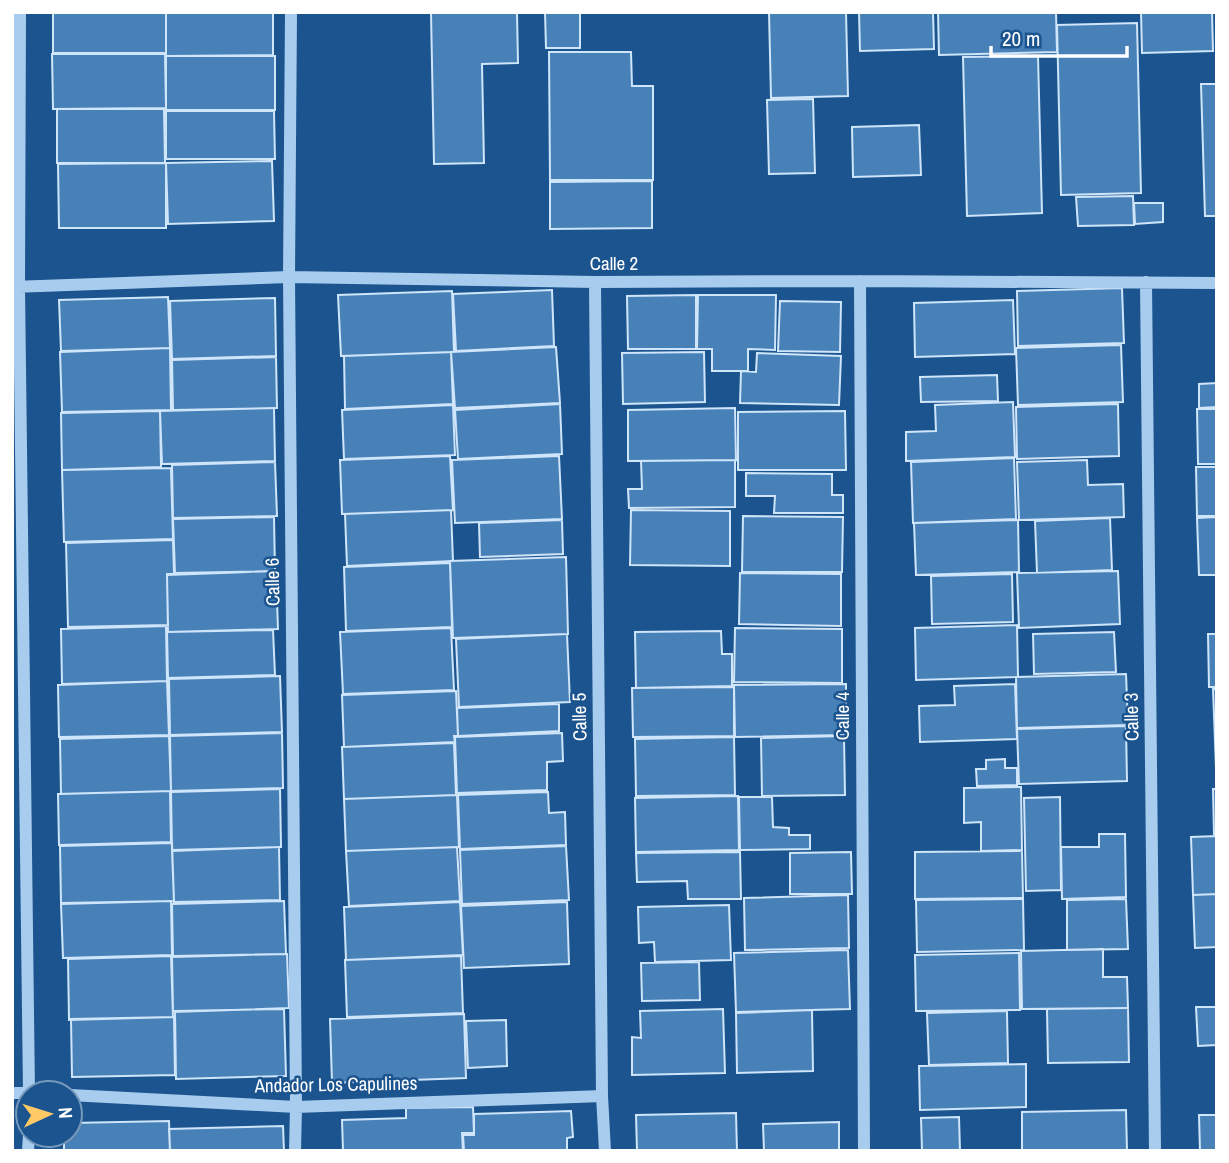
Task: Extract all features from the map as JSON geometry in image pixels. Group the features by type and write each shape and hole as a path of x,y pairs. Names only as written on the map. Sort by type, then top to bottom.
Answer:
{"street":[{"path":"20,12 15,287 29,1079"},
{"name":"Calle 6","path":"291,12 289,277 295,1151"},
{"name":"Calle 2","path":"15,287 289,277 595,282 1217,283"},
{"name":"Calle 4","path":"860,281 864,1151"},
{"name":"Calle 5","path":"595,282 602,1096 605,1151"},
{"name":"Calle 3","path":"1146,282 1155,1151"},
{"name":"Andador Los Capulines","path":"84,1096 296,1107 602,1096"}],"building":[{"path":"53,12 166,12 166,53 53,53"},
{"path":"166,12 273,12 273,55 166,56"},
{"path":"517,12 518,63 482,64 484,163 434,164 431,13"},
{"path":"545,12 580,12 580,48 546,48"},
{"path":"769,12 846,12 848,96 771,98"},
{"path":"859,12 933,12 934,49 860,51"},
{"path":"938,12 1056,12 1057,52 939,55"},
{"path":"1141,12 1212,12 1213,51 1142,53"},
{"path":"1137,23 1141,193 1061,195 1057,25"},
{"path":"549,52 631,52 632,86 653,86 653,180 550,180"},
{"path":"52,54 165,54 166,108 53,109"},
{"path":"166,56 275,56 275,110 166,110"},
{"path":"1038,56 1042,213 967,216 963,57"},
{"path":"1201,84 1217,84 1217,216 1205,216"},
{"path":"813,99 815,173 769,174 767,100"},
{"path":"57,109 164,109 165,163 57,163"},
{"path":"166,111 274,111 275,159 166,159"},
{"path":"919,125 921,175 853,177 852,127"},
{"path":"272,161 274,221 168,224 166,163"},
{"path":"166,163 166,228 59,228 58,164"},
{"path":"652,181 652,228 550,229 550,182"},
{"path":"1133,196 1134,225 1078,226 1076,197"},
{"path":"1134,203 1163,203 1163,222 1135,224"},
{"path":"1122,288 1124,343 1018,346 1017,291"},
{"path":"552,290 554,346 456,351 453,294"},
{"path":"452,291 454,352 341,356 338,295"},
{"path":"696,295 696,349 628,349 627,296"},
{"path":"698,295 776,295 775,350 748,349 748,371 712,371 712,349 697,349"},
{"path":"168,297 170,348 61,351 59,300"},
{"path":"275,298 276,356 172,359 170,301"},
{"path":"1013,300 1015,354 915,357 914,303"},
{"path":"780,301 841,302 840,352 778,351"},
{"path":"1121,345 1123,402 1018,405 1016,348"},
{"path":"556,347 560,403 455,408 451,352"},
{"path":"170,348 171,410 62,412 60,352"},
{"path":"451,352 453,404 345,409 344,356"},
{"path":"704,352 705,402 623,404 622,353"},
{"path":"757,353 841,356 839,405 740,403 741,371 756,372"},
{"path":"276,357 277,408 173,410 172,360"},
{"path":"997,375 998,401 921,402 920,377"},
{"path":"1217,383 1217,407 1199,408 1199,384"},
{"path":"1013,402 1015,457 906,461 906,432 936,431 935,405"},
{"path":"560,404 562,454 458,459 455,410"},
{"path":"1118,404 1119,456 1017,459 1016,407"},
{"path":"453,405 455,455 344,459 342,410"},
{"path":"274,408 275,461 162,464 160,411"},
{"path":"735,408 736,460 628,461 628,410"},
{"path":"1197,409 1217,409 1217,464 1198,464"},
{"path":"160,411 161,467 62,470 61,413"},
{"path":"845,411 846,470 738,470 738,412"},
{"path":"450,456 453,510 342,514 340,460"},
{"path":"559,456 562,519 455,523 452,460"},
{"path":"1014,458 1016,519 913,523 911,462"},
{"path":"735,460 735,507 629,508 628,489 642,489 641,461"},
{"path":"1087,460 1088,485 1123,484 1124,517 1019,520 1017,462"},
{"path":"275,462 277,516 173,518 172,465"},
{"path":"1196,467 1217,467 1217,516 1197,516"},
{"path":"171,468 173,539 64,542 62,470"},
{"path":"746,473 832,474 832,495 843,495 843,513 774,513 775,496 746,496"},
{"path":"451,510 453,561 347,566 345,514"},
{"path":"631,510 730,511 730,566 630,565"},
{"path":"743,516 843,517 842,572 742,572"},
{"path":"274,517 275,571 175,573 173,519"},
{"path":"1217,517 1217,575 1199,575 1197,518"},
{"path":"1110,518 1112,570 1037,573 1035,521"},
{"path":"562,520 563,554 480,557 479,523"},
{"path":"1018,520 1019,572 916,575 914,523"},
{"path":"173,540 174,574 167,574 168,625 68,627 66,543"},
{"path":"566,557 568,634 453,638 450,561"},
{"path":"450,563 452,627 346,631 344,567"},
{"path":"276,571 278,629 168,632 167,575"},
{"path":"1118,571 1120,624 1019,628 1017,573"},
{"path":"740,573 841,574 841,626 739,624"},
{"path":"1012,574 1013,622 932,624 931,576"},
{"path":"1017,625 1018,677 916,680 915,628"},
{"path":"166,626 167,681 62,684 61,629"},
{"path":"451,628 454,690 343,694 340,632"},
{"path":"735,628 842,629 842,683 734,682"},
{"path":"273,630 275,675 168,678 167,632"},
{"path":"721,631 722,654 732,654 732,686 636,688 635,632"},
{"path":"1114,632 1116,672 1034,674 1033,634"},
{"path":"567,634 570,702 459,707 456,639"},
{"path":"1208,634 1217,634 1217,687 1209,687"},
{"path":"1126,674 1128,725 1017,728 1016,677"},
{"path":"280,676 282,732 170,735 169,679"},
{"path":"167,681 169,735 59,737 58,685"},
{"path":"846,684 846,735 735,737 734,685"},
{"path":"1015,684 1017,739 920,742 919,706 955,705 954,686"},
{"path":"734,687 734,736 633,737 632,688"},
{"path":"1213,689 1217,689 1216,768"},
{"path":"456,691 458,736 454,736 455,742 344,747 342,695"},
{"path":"559,704 559,731 458,736 457,708"},
{"path":"1126,726 1127,781 1019,784 1017,729"},
{"path":"282,733 283,788 171,791 170,736"},
{"path":"562,733 563,761 547,762 547,790 457,793 455,737"},
{"path":"169,736 171,791 61,794 60,739"},
{"path":"844,736 845,795 762,796 761,738"},
{"path":"734,737 735,795 636,796 635,739"},
{"path":"454,743 456,795 344,799 342,747"},
{"path":"1005,759 1005,768 1017,768 1017,785 977,786 976,769 986,769 986,760"},
{"path":"1021,787 1022,850 981,851 981,822 964,823 964,788"},
{"path":"280,789 281,847 172,850 171,792"},
{"path":"1213,789 1217,789 1217,834 1214,834"},
{"path":"170,791 171,842 59,845 58,794"},
{"path":"548,792 549,813 565,812 566,845 460,849 458,795"},
{"path":"457,795 459,847 346,851 344,799"},
{"path":"738,796 739,850 636,852 635,798"},
{"path":"739,797 772,797 773,827 789,828 789,835 810,835 810,849 740,850"},
{"path":"1060,797 1061,890 1026,891 1024,798"},
{"path":"1099,834 1125,834 1126,897 1062,899 1061,847 1099,847"},
{"path":"1217,836 1217,894 1193,895 1191,837"},
{"path":"172,843 174,901 61,903 60,846"},
{"path":"566,846 569,900 462,904 460,850"},
{"path":"279,847 280,900 174,902 172,851"},
{"path":"457,847 460,901 349,906 346,851"},
{"path":"1022,851 1023,898 915,899 915,852"},
{"path":"740,852 741,899 688,899 687,881 637,882 636,853"},
{"path":"851,852 852,894 790,894 790,853"},
{"path":"1217,894 1217,947 1195,948 1193,895"},
{"path":"848,895 849,948 745,950 744,898"},
{"path":"1023,899 1024,950 917,952 916,900"},
{"path":"1126,899 1128,949 1067,950 1067,900"},
{"path":"171,901 172,955 63,958 61,904"},
{"path":"284,901 286,954 173,956 172,904"},
{"path":"460,902 463,955 346,960 344,907"},
{"path":"567,902 569,964 464,968 461,906"},
{"path":"729,905 731,960 655,962 654,942 639,943 638,907"},
{"path":"1103,949 1103,977 1127,977 1128,1008 1022,1009 1021,951"},
{"path":"848,950 850,1009 736,1012 734,953"},
{"path":"1019,953 1020,1010 916,1011 915,955"},
{"path":"287,954 289,1008 173,1012 172,957"},
{"path":"171,956 173,1017 69,1020 68,959"},
{"path":"461,956 463,1013 347,1017 345,960"},
{"path":"699,962 700,1000 642,1001 641,963"},
{"path":"1196,1007 1217,1007 1217,1045 1198,1046"},
{"path":"1128,1008 1129,1062 1048,1063 1047,1009"},
{"path":"284,1009 286,1076 176,1079 175,1011"},
{"path":"723,1009 725,1073 632,1075 632,1037 641,1038 640,1011"},
{"path":"812,1010 813,1071 737,1073 736,1013"},
{"path":"1007,1011 1008,1063 929,1065 927,1013"},
{"path":"464,1014 466,1078 332,1083 330,1019"},
{"path":"174,1017 175,1075 72,1077 71,1019"},
{"path":"506,1020 507,1066 468,1068 466,1021"},
{"path":"1026,1064 1026,1107 920,1110 919,1066"},
{"path":"473,1107 474,1133 462,1133 463,1151 343,1151 342,1120 406,1118 406,1108"},
{"path":"1126,1110 1127,1151 1022,1151 1022,1112"},
{"path":"571,1111 573,1137 567,1138 567,1151 464,1151 463,1135 474,1135 474,1114"},
{"path":"736,1113 737,1151 637,1151 636,1115"},
{"path":"1199,1115 1217,1115 1217,1151 1200,1151"},
{"path":"959,1117 960,1151 922,1151 921,1118"},
{"path":"169,1121 170,1151 64,1151 84,1149 84,1123"},
{"path":"839,1122 839,1151 764,1151 763,1124"},
{"path":"283,1126 284,1151 170,1151 169,1129"}]}
